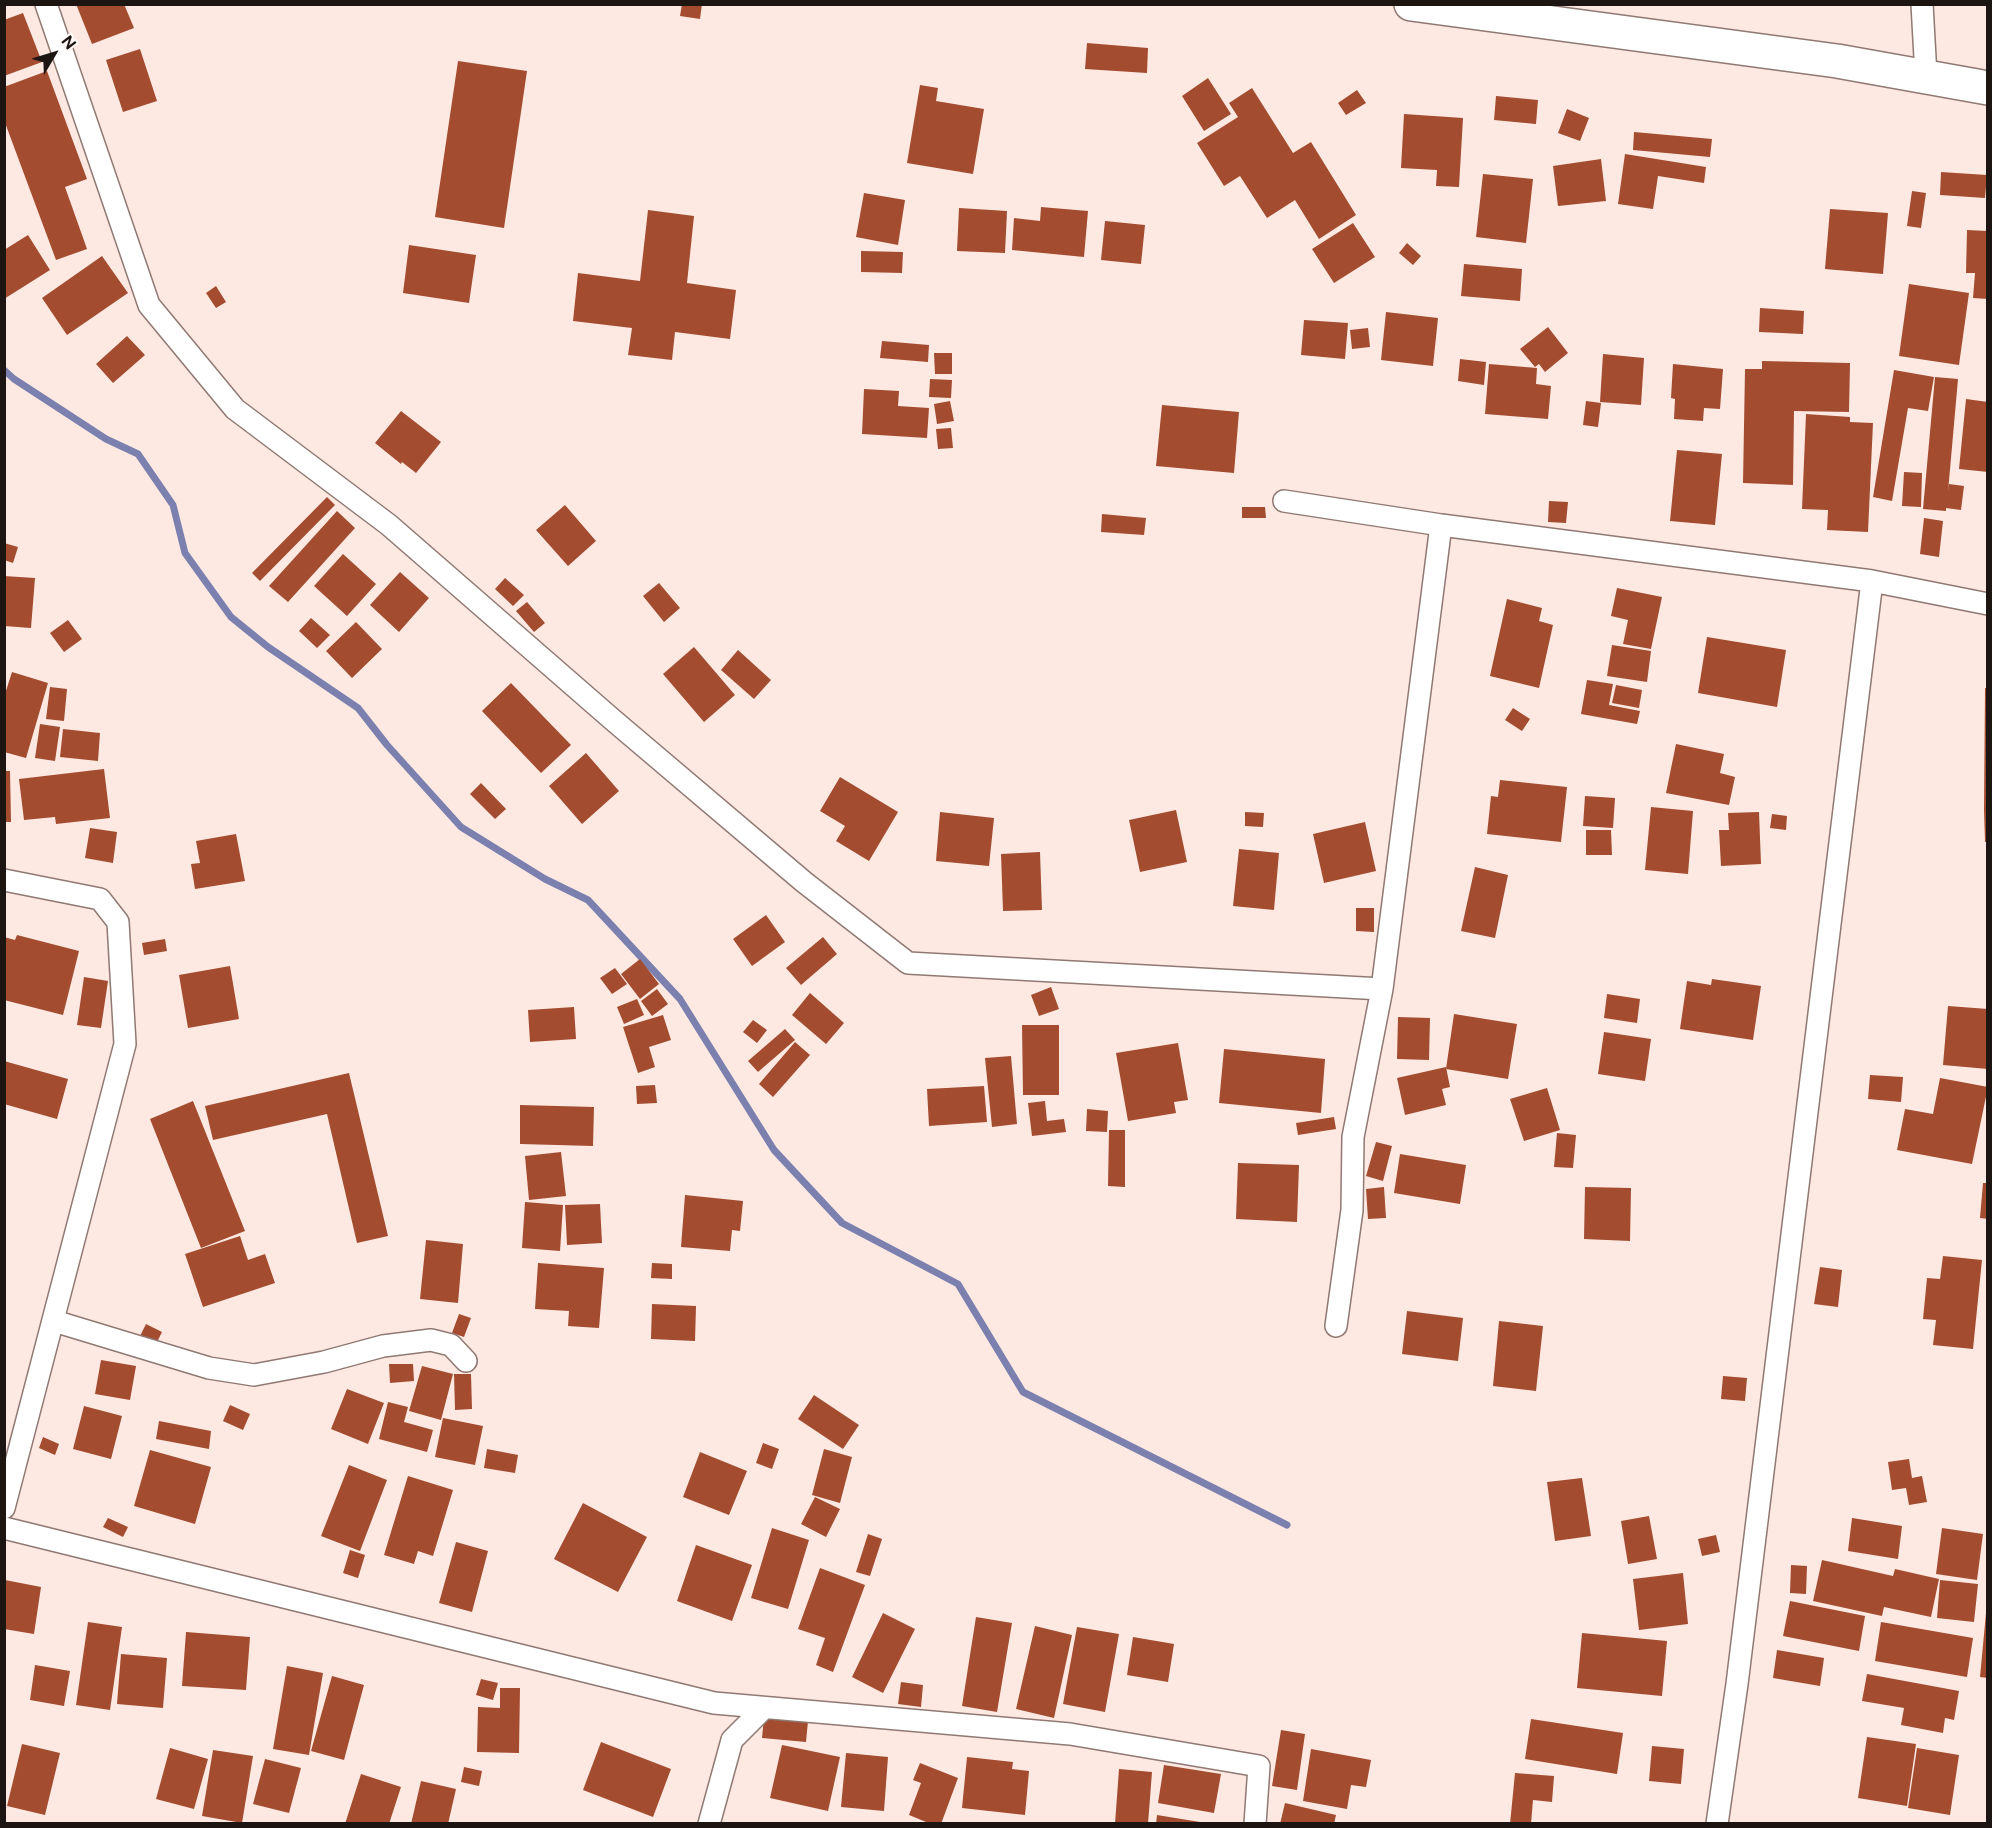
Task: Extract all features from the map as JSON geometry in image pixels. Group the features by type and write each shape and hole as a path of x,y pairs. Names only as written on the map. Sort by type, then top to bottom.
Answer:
{"main road":[{"path":"1411,4 1496,10 1837,61 1988,88"}],"street":[{"path":"46,4 149,305 235,409 390,525 804,882 908,963 1382,989"},
{"path":"1922,4 1926,76"},
{"path":"1284,501 1441,525 1872,581 1988,604"},
{"path":"1336,1326 1352,1210 1353,1137 1382,989 1441,525"},
{"path":"1717,1824 1739,1672 1872,581"},
{"path":"4,880 100,898 118,922 125,1044 4,1508"},
{"path":"54,1321 209,1368 254,1375 324,1362 383,1346 431,1340 451,1345 466,1361"},
{"path":"4,1528 714,1703 1070,1734 1259,1766 1255,1824"},
{"path":"714,1703 732,1740"},
{"path":"709,1824 732,1740 764,1708"}],"building":[{"path":"76,4 124,4 134,28 92,44"},
{"path":"682,4 702,4 700,19 680,16"},
{"path":"23,13 42,62 4,76 4,20"},
{"path":"1087,43 1148,48 1147,73 1085,69"},
{"path":"140,49 157,101 123,112 106,60"},
{"path":"458,61 527,71 504,228 435,217"},
{"path":"47,71 87,179 65,187 87,249 56,260 4,120 4,87"},
{"path":"1208,78 1231,114 1204,131 1182,96"},
{"path":"920,85 938,88 936,101 984,109 973,174 907,163"},
{"path":"1252,88 1293,153 1311,142 1356,215 1319,239 1295,200 1267,218 1240,176 1224,186 1197,143 1238,117 1229,103"},
{"path":"1357,90 1366,103 1346,115 1338,103"},
{"path":"1496,96 1538,100 1536,124 1494,120"},
{"path":"1567,109 1589,118 1580,141 1558,133"},
{"path":"1404,114 1463,118 1459,187 1436,186 1437,170 1401,168"},
{"path":"1634,132 1712,139 1710,157 1633,150"},
{"path":"1625,154 1706,167 1704,183 1658,176 1653,209 1618,204"},
{"path":"1601,159 1606,201 1558,206 1553,166"},
{"path":"1941,172 1987,175 1985,198 1940,195"},
{"path":"1483,174 1533,179 1526,243 1476,237"},
{"path":"1912,191 1926,193 1921,228 1907,226"},
{"path":"864,193 905,200 898,245 856,237"},
{"path":"1041,207 1088,211 1084,257 1012,250 1014,218 1040,221"},
{"path":"959,208 1007,211 1005,253 957,251"},
{"path":"1830,209 1888,213 1883,274 1825,269"},
{"path":"648,210 694,216 687,283 736,290 730,339 675,332 672,360 628,355 632,328 573,321 578,273 640,281"},
{"path":"1105,221 1145,225 1141,264 1101,260"},
{"path":"1353,223 1375,257 1334,283 1312,249"},
{"path":"1967,230 1988,231 1988,299 1973,298 1975,273 1966,273"},
{"path":"28,235 50,270 4,299 4,250"},
{"path":"1407,243 1421,256 1413,265 1399,253"},
{"path":"409,245 476,255 469,303 403,293"},
{"path":"861,251 903,252 902,273 861,272"},
{"path":"102,256 128,293 67,335 42,298"},
{"path":"1464,264 1522,269 1520,301 1461,296"},
{"path":"1909,284 1969,293 1959,365 1899,356"},
{"path":"216,286 226,302 216,308 206,293"},
{"path":"1760,308 1804,311 1803,334 1759,332"},
{"path":"1386,312 1438,318 1433,366 1381,360"},
{"path":"1304,320 1348,323 1345,359 1301,355"},
{"path":"1548,327 1568,353 1545,372 1539,364 1535,367 1520,349"},
{"path":"1368,328 1370,347 1352,349 1350,330"},
{"path":"127,336 145,355 113,383 96,364"},
{"path":"882,341 929,345 928,362 880,358"},
{"path":"934,353 952,353 952,374 935,374"},
{"path":"1603,354 1644,358 1641,405 1600,402"},
{"path":"1460,359 1486,362 1484,385 1458,381"},
{"path":"1762,361 1850,363 1849,412 1794,411 1793,485 1743,483 1745,369 1762,369"},
{"path":"1489,364 1537,368 1536,384 1551,386 1548,419 1485,414"},
{"path":"1673,364 1723,369 1720,409 1704,408 1703,421 1674,419 1675,399 1671,398"},
{"path":"1894,370 1934,377 1928,411 1908,408 1892,501 1873,497"},
{"path":"1935,377 1958,379 1948,492 1949,484 1964,486 1961,510 1923,509"},
{"path":"930,379 952,380 951,398 929,397"},
{"path":"864,389 899,391 898,406 929,408 927,438 862,434"},
{"path":"1966,399 1988,402 1988,472 1959,469"},
{"path":"950,401 954,421 937,424 934,404"},
{"path":"1586,401 1601,403 1598,427 1583,425"},
{"path":"1162,405 1239,412 1234,473 1156,466"},
{"path":"401,411 441,442 416,473 375,443"},
{"path":"1806,414 1850,417 1850,422 1873,423 1868,532 1827,530 1828,510 1802,509"},
{"path":"951,428 953,448 938,449 936,429"},
{"path":"1677,450 1722,454 1715,525 1670,521"},
{"path":"1904,472 1922,473 1921,507 1902,506"},
{"path":"327,497 335,505 260,581 252,573"},
{"path":"1549,501 1568,502 1566,523 1548,522"},
{"path":"565,505 596,541 568,566 536,530"},
{"path":"1242,507 1265,507 1266,518 1242,518"},
{"path":"337,511 355,528 288,602 269,586"},
{"path":"1102,514 1146,518 1144,535 1101,532"},
{"path":"1924,518 1943,521 1939,557 1920,554"},
{"path":"4,543 18,547 13,563 4,560"},
{"path":"343,554 376,584 347,616 314,586"},
{"path":"400,572 429,598 399,632 370,605"},
{"path":"4,576 35,578 31,628 4,626"},
{"path":"505,578 524,595 513,606 495,589"},
{"path":"659,583 680,608 664,622 643,596"},
{"path":"1617,588 1662,597 1651,649 1623,644 1628,620 1611,616"},
{"path":"1507,599 1542,608 1539,621 1553,625 1539,688 1490,676"},
{"path":"527,602 545,623 534,632 516,611"},
{"path":"311,618 330,635 317,648 299,631"},
{"path":"68,620 82,639 64,652 50,633"},
{"path":"356,622 382,649 352,678 326,651"},
{"path":"1707,637 1786,650 1777,707 1698,693"},
{"path":"1612,645 1651,651 1647,682 1607,676"},
{"path":"694,647 735,695 704,722 663,674"},
{"path":"738,650 771,680 754,699 721,670"},
{"path":"12,672 48,683 26,758 4,752 4,697"},
{"path":"1587,680 1613,684 1609,705 1640,711 1637,724 1581,714"},
{"path":"511,683 571,745 541,773 482,711"},
{"path":"1616,685 1642,690 1639,708 1612,703"},
{"path":"50,687 67,689 64,721 46,719"},
{"path":"1985,688 1988,688 1988,842 1985,842 1984,810"},
{"path":"1513,708 1530,719 1522,731 1505,720"},
{"path":"40,724 60,727 55,761 35,758"},
{"path":"63,729 100,733 98,761 60,757"},
{"path":"1676,744 1724,754 1720,773 1735,777 1729,805 1666,793"},
{"path":"586,753 619,791 582,824 549,786"},
{"path":"104,769 110,818 56,824 55,817 24,820 19,779"},
{"path":"4,771 10,771 11,822 4,822"},
{"path":"840,777 898,812 869,861 836,841 845,826 820,811"},
{"path":"1500,780 1567,787 1561,842 1487,834 1491,796 1498,797"},
{"path":"481,783 506,809 495,819 470,794"},
{"path":"1585,796 1615,798 1613,828 1583,826"},
{"path":"1651,807 1693,811 1688,874 1645,870"},
{"path":"1176,810 1187,862 1140,872 1129,820"},
{"path":"940,812 994,818 989,866 936,861"},
{"path":"1245,812 1264,813 1263,827 1245,826"},
{"path":"1759,812 1761,864 1721,866 1719,830 1729,830 1728,813"},
{"path":"1772,814 1787,816 1786,830 1770,828"},
{"path":"1365,822 1376,871 1324,883 1313,834"},
{"path":"90,828 117,832 113,863 85,858"},
{"path":"1586,830 1611,830 1612,855 1586,855"},
{"path":"236,834 245,881 195,889 191,864 200,863 196,841"},
{"path":"1239,849 1279,853 1274,910 1233,906"},
{"path":"1040,852 1042,910 1003,911 1001,854"},
{"path":"1475,867 1508,875 1495,938 1461,931"},
{"path":"1356,908 1374,908 1374,932 1356,931"},
{"path":"766,915 785,942 752,966 733,939"},
{"path":"17,935 79,951 63,1015 4,1000 4,937 15,940"},
{"path":"823,937 837,954 801,985 786,968"},
{"path":"165,939 167,951 144,955 142,943"},
{"path":"640,959 659,984 640,999 621,974"},
{"path":"230,966 239,1019 188,1028 179,975"},
{"path":"615,968 627,984 612,994 600,978"},
{"path":"84,977 108,981 101,1028 77,1025"},
{"path":"1712,979 1761,986 1753,1040 1680,1029 1687,981 1711,985"},
{"path":"1051,987 1059,1009 1039,1016 1031,995"},
{"path":"657,989 668,1004 652,1016 641,1001"},
{"path":"810,993 844,1023 826,1044 792,1015"},
{"path":"1607,994 1640,999 1637,1023 1604,1018"},
{"path":"637,999 644,1015 624,1024 617,1007"},
{"path":"1948,1006 1988,1009 1988,1069 1943,1065"},
{"path":"574,1007 576,1039 530,1042 528,1010"},
{"path":"1454,1014 1517,1024 1508,1079 1446,1069"},
{"path":"663,1015 671,1040 649,1047 655,1067 638,1073 623,1027"},
{"path":"1398,1017 1430,1018 1429,1060 1397,1059"},
{"path":"753,1020 767,1030 757,1043 743,1032"},
{"path":"1022,1025 1059,1025 1059,1095 1023,1095"},
{"path":"785,1029 795,1040 758,1072 748,1061"},
{"path":"1604,1032 1651,1039 1645,1081 1598,1074"},
{"path":"795,1042 810,1055 773,1097 759,1084"},
{"path":"1178,1043 1188,1100 1174,1102 1176,1113 1128,1121 1116,1053"},
{"path":"1224,1049 1325,1059 1321,1113 1219,1103"},
{"path":"1011,1056 1017,1124 992,1127 985,1058"},
{"path":"4,1061 68,1079 57,1119 4,1104"},
{"path":"1446,1067 1450,1087 1442,1089 1446,1105 1405,1115 1397,1078"},
{"path":"349,1073 388,1236 357,1243 327,1114 213,1140 205,1106"},
{"path":"1870,1075 1903,1077 1901,1102 1868,1099"},
{"path":"1940,1078 1988,1087 1972,1164 1897,1150 1905,1109 1933,1114"},
{"path":"655,1085 657,1103 637,1104 636,1086"},
{"path":"984,1086 987,1122 929,1126 927,1089"},
{"path":"1547,1088 1560,1130 1524,1141 1510,1099"},
{"path":"193,1101 245,1231 201,1248 150,1119"},
{"path":"1045,1101 1047,1121 1064,1119 1066,1132 1032,1136 1028,1103"},
{"path":"520,1105 594,1107 593,1146 520,1144"},
{"path":"1087,1109 1108,1111 1107,1132 1086,1131"},
{"path":"1334,1117 1336,1129 1298,1135 1296,1123"},
{"path":"1109,1130 1125,1130 1125,1187 1108,1186"},
{"path":"1557,1133 1576,1135 1573,1168 1554,1167"},
{"path":"1376,1142 1392,1146 1383,1181 1366,1176"},
{"path":"561,1152 566,1196 529,1200 525,1156"},
{"path":"1400,1154 1466,1165 1460,1204 1394,1193"},
{"path":"1238,1163 1299,1165 1297,1222 1236,1219"},
{"path":"1983,1183 1988,1183 1988,1219 1980,1218"},
{"path":"1384,1187 1386,1218 1368,1219 1366,1189"},
{"path":"1585,1187 1631,1188 1630,1241 1584,1239"},
{"path":"685,1195 743,1201 740,1231 732,1230 730,1251 681,1247"},
{"path":"525,1202 563,1205 560,1251 522,1248"},
{"path":"600,1204 602,1243 567,1245 565,1205"},
{"path":"240,1236 248,1260 265,1254 275,1283 203,1307 185,1254"},
{"path":"426,1240 463,1244 458,1303 420,1299"},
{"path":"1943,1256 1982,1260 1973,1349 1933,1345 1936,1320 1923,1319 1927,1278 1940,1279"},
{"path":"538,1263 604,1268 599,1328 568,1326 569,1311 535,1309"},
{"path":"652,1263 672,1264 672,1279 651,1278"},
{"path":"1820,1267 1842,1270 1838,1307 1814,1304"},
{"path":"652,1304 696,1306 695,1341 651,1339"},
{"path":"1407,1311 1463,1318 1458,1361 1402,1354"},
{"path":"459,1314 471,1318 464,1337 452,1333"},
{"path":"1499,1321 1543,1326 1536,1391 1493,1386"},
{"path":"146,1324 162,1332 155,1346 139,1338"},
{"path":"101,1360 136,1366 130,1400 95,1394"},
{"path":"389,1364 413,1364 414,1381 390,1383"},
{"path":"422,1366 453,1374 441,1420 409,1411"},
{"path":"454,1374 471,1374 472,1409 455,1410"},
{"path":"1723,1376 1747,1378 1745,1401 1721,1399"},
{"path":"347,1389 384,1403 368,1444 331,1429"},
{"path":"814,1395 859,1425 843,1449 798,1419"},
{"path":"388,1402 408,1407 404,1422 433,1430 427,1452 379,1439"},
{"path":"230,1405 250,1414 243,1430 223,1421"},
{"path":"84,1406 122,1416 111,1459 73,1449"},
{"path":"443,1418 483,1426 475,1465 435,1457"},
{"path":"159,1421 211,1431 209,1449 156,1439"},
{"path":"43,1437 59,1444 55,1455 39,1448"},
{"path":"763,1443 779,1449 772,1469 756,1463"},
{"path":"487,1449 518,1455 515,1473 484,1468"},
{"path":"824,1449 852,1457 840,1503 812,1495"},
{"path":"150,1450 211,1467 195,1524 134,1506"},
{"path":"700,1452 747,1471 729,1515 683,1497"},
{"path":"1909,1459 1912,1478 1922,1476 1927,1502 1909,1505 1906,1488 1892,1490 1888,1462"},
{"path":"349,1465 387,1480 360,1551 321,1536"},
{"path":"408,1476 453,1490 433,1556 418,1551 414,1564 384,1555"},
{"path":"1582,1478 1591,1536 1555,1541 1547,1482"},
{"path":"815,1497 840,1509 826,1537 801,1524"},
{"path":"583,1503 647,1537 618,1592 554,1559"},
{"path":"1649,1516 1657,1559 1628,1564 1621,1521"},
{"path":"108,1518 128,1527 123,1537 103,1527"},
{"path":"1852,1518 1902,1526 1898,1559 1848,1551"},
{"path":"772,1528 809,1540 788,1609 751,1598"},
{"path":"1942,1528 1983,1534 1977,1580 1936,1574"},
{"path":"868,1534 882,1539 870,1576 856,1572"},
{"path":"1716,1535 1720,1552 1702,1556 1698,1539"},
{"path":"456,1542 488,1551 472,1612 439,1603"},
{"path":"696,1545 752,1565 732,1621 677,1601"},
{"path":"350,1550 365,1555 358,1578 343,1573"},
{"path":"1822,1560 1893,1576 1895,1569 1939,1579 1931,1617 1884,1607 1882,1616 1813,1601"},
{"path":"1791,1565 1807,1566 1806,1594 1790,1593"},
{"path":"820,1568 865,1585 833,1672 816,1665 825,1638 798,1629"},
{"path":"1683,1573 1688,1624 1639,1630 1633,1579"},
{"path":"5,1580 41,1587 34,1634 4,1629"},
{"path":"1940,1580 1978,1584 1974,1622 1937,1618"},
{"path":"1790,1601 1865,1616 1859,1651 1783,1636"},
{"path":"883,1613 915,1629 883,1693 852,1677"},
{"path":"1986,1613 1988,1613 1988,1678 1980,1677"},
{"path":"976,1617 1012,1623 997,1712 962,1706"},
{"path":"88,1622 122,1627 110,1710 76,1705"},
{"path":"1881,1622 1973,1638 1967,1677 1875,1661"},
{"path":"1035,1626 1072,1635 1054,1718 1016,1709"},
{"path":"1077,1627 1119,1634 1105,1712 1063,1704"},
{"path":"186,1632 250,1637 246,1690 182,1686"},
{"path":"1582,1633 1667,1641 1662,1696 1577,1688"},
{"path":"1133,1637 1174,1644 1168,1682 1127,1675"},
{"path":"1777,1650 1824,1658 1820,1686 1773,1678"},
{"path":"121,1654 167,1658 163,1708 117,1704"},
{"path":"35,1665 70,1671 64,1706 30,1700"},
{"path":"287,1666 323,1673 309,1755 273,1749"},
{"path":"1867,1674 1959,1691 1954,1720 1945,1718 1943,1733 1901,1725 1904,1708 1862,1701"},
{"path":"332,1676 364,1685 344,1760 311,1751"},
{"path":"481,1679 498,1683 493,1700 476,1695"},
{"path":"901,1682 923,1685 921,1707 898,1704"},
{"path":"500,1688 520,1688 519,1753 477,1752 478,1707 500,1708"},
{"path":"764,1717 808,1721 806,1742 762,1738"},
{"path":"1531,1719 1623,1733 1617,1774 1525,1759"},
{"path":"1281,1730 1305,1734 1297,1790 1272,1786"},
{"path":"1867,1737 1916,1744 1907,1806 1858,1798"},
{"path":"601,1742 671,1769 653,1817 583,1790"},
{"path":"22,1744 60,1753 45,1815 7,1806"},
{"path":"782,1745 840,1757 828,1811 770,1798"},
{"path":"1652,1746 1684,1749 1681,1784 1649,1781"},
{"path":"170,1748 208,1759 194,1809 156,1799"},
{"path":"1917,1748 1959,1755 1950,1815 1908,1808"},
{"path":"1311,1749 1371,1760 1366,1787 1351,1785 1347,1809 1303,1801"},
{"path":"213,1750 253,1756 242,1823 202,1816"},
{"path":"846,1753 888,1757 884,1811 841,1807"},
{"path":"967,1757 1013,1762 1012,1769 1029,1771 1025,1815 962,1808"},
{"path":"265,1759 301,1768 289,1813 253,1804"},
{"path":"920,1763 958,1778 941,1824 931,1824 909,1815 921,1783 913,1780"},
{"path":"1164,1765 1221,1774 1214,1813 1158,1803"},
{"path":"464,1767 482,1771 479,1786 461,1782"},
{"path":"1119,1769 1152,1772 1148,1824 1115,1824"},
{"path":"1515,1773 1554,1776 1552,1802 1533,1800 1531,1824 1510,1824"},
{"path":"361,1774 401,1787 389,1824 345,1824"},
{"path":"421,1781 456,1789 448,1824 411,1824"},
{"path":"1285,1803 1336,1815 1334,1824 1280,1824"},
{"path":"1157,1815 1200,1822 1200,1824 1156,1824"}],"waterway":[{"path":"4,370 14,379 106,439 138,454 173,505 185,553 231,617 268,647 358,708 387,745 461,827 545,879 588,900 680,999 774,1150 842,1223 958,1284 1023,1392 1287,1525"}]}
